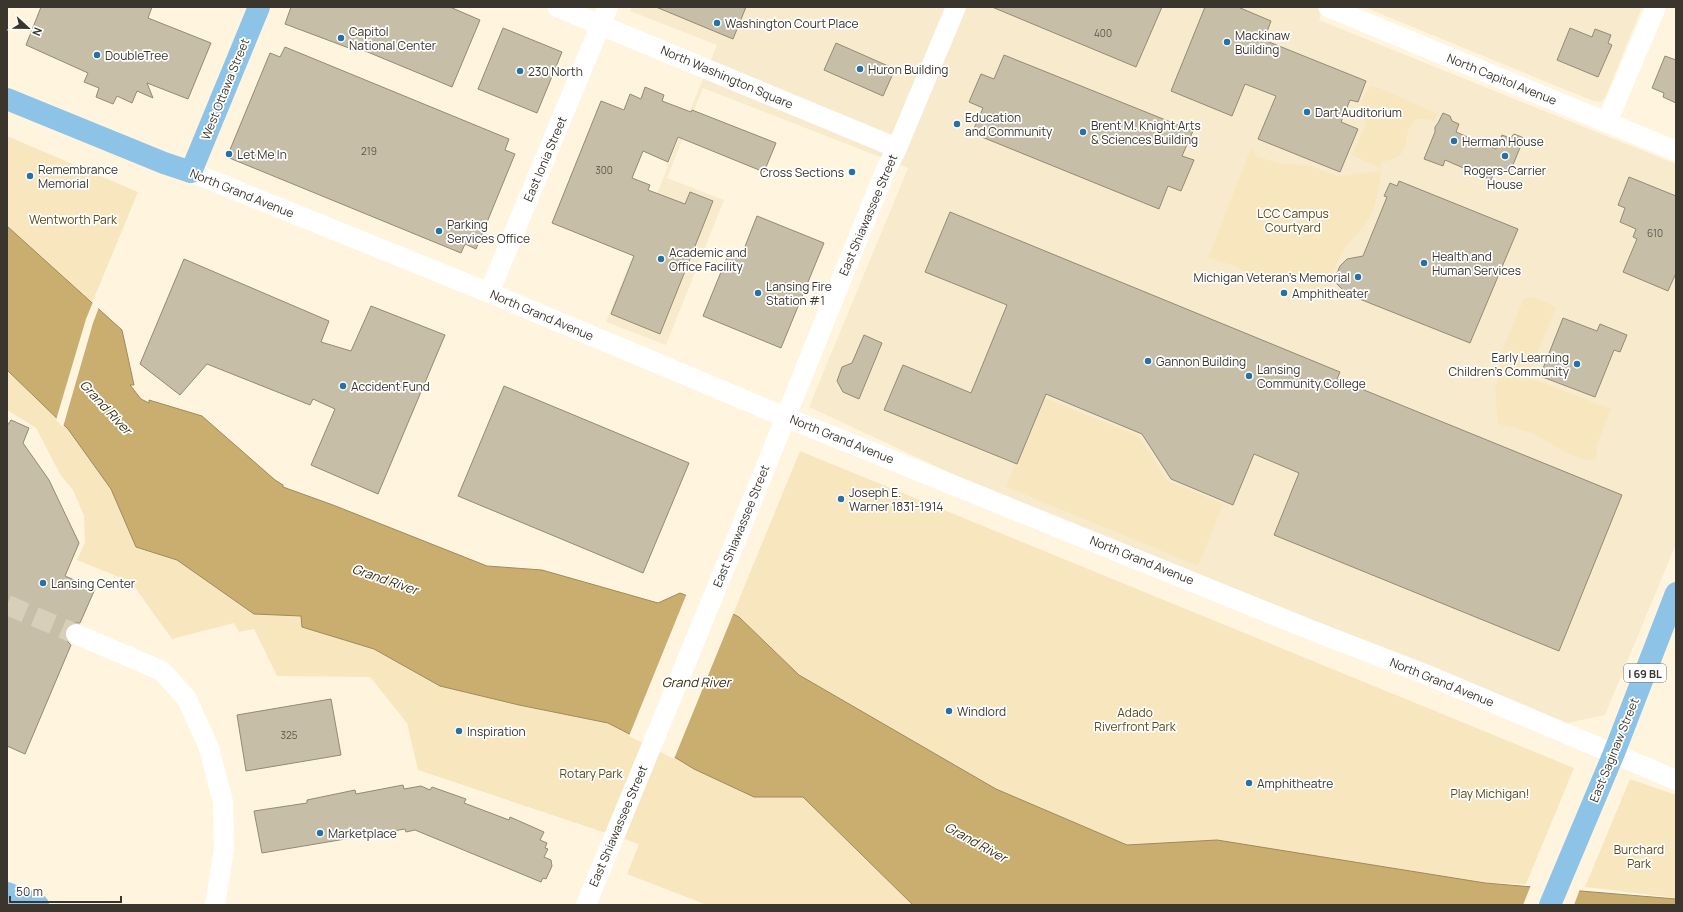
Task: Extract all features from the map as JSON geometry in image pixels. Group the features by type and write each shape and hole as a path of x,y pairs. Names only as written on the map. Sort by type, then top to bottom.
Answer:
{"main road":[{"name":"West Ottawa Street","path":"191,172 259,7"},
{"name":"North Grand Avenue","path":"7,100 164,163 191,172"},
{"name":"East Saginaw Street","path":"1550,905 1614,753 1676,594"},
{"path":"7,893 38,905"}],"street":[{"name":"North Washington Square","path":"557,7 605,16 897,148"},
{"name":"East Shiawassee Street","path":"586,905 715,592 881,181 897,148 956,7"},
{"name":"North Capitol Avenue","path":"1328,7 1676,150"},
{"path":"1607,122 1656,7"},
{"name":"East Ionia Street","path":"489,293 605,16"},
{"name":"North Grand Avenue","path":"191,172 489,293 785,417 1425,674 1676,780"},
{"path":"76,634 162,671 187,699 209,748 223,802 224,849 215,905"}],"shaded area":[{"name":"Lansing Community College","path":"632,7 1323,7 1319,20 1676,164 1676,544 1605,715 1539,729 1173,577 809,407 908,168 703,88 667,178 724,200 666,345 606,322 717,45 630,11"},
{"path":"1364,7 1642,7 1605,98 1601,102 1593,101"}],"green space":[{"path":"1371,86 1382,89 1437,114 1434,123 1429,119 1416,119 1408,133 1403,151 1392,159 1381,162 1381,169 1352,155 1365,126 1364,113 1360,110 1361,103"},
{"name":"Wentworth Park","path":"7,136 138,192 92,303 7,226"},
{"name":"LCC Campus Courtyard","path":"1251,148 1256,156 1278,163 1311,166 1337,176 1381,171 1374,207 1364,226 1339,258 1333,276 1329,300 1306,296 1294,282 1283,275 1272,273 1256,275 1245,272 1233,265 1208,258"},
{"path":"1533,297 1556,307 1528,377 1611,409 1597,445 1596,459 1588,460 1579,458 1531,433 1498,424 1495,388 1500,375 1500,356 1524,298"},
{"name":"Rotary Park","path":"7,370 68,429 111,489 136,547 177,560 254,614 301,616 302,627 374,649 440,686 519,705 608,723 676,758 694,769 754,797 803,797 913,905 707,905 627,874 639,844 418,770 407,723 370,677 277,676 254,629 239,632 234,623 172,639 131,582 77,560 85,542 84,516 73,490 61,476 36,428 7,410"},
{"path":"1043,397 1138,436 1168,481 1223,504 1198,566 1006,487"},
{"name":"Adado Riverfront Park","path":"800,451 1574,768 1526,884 1485,883 1172,905 1127,845 996,789 799,675 739,617 733,614"},
{"name":"Burchard Park","path":"1630,779 1676,795 1676,898 1585,887"}],"water":[{"name":"Grand River","path":"7,226 122,330 134,385 130,385 141,399 149,403 149,400 202,416 275,480 283,485 283,487 333,505 487,566 542,570 658,603 680,593 733,614 739,617 799,675 996,789 1127,845 1217,840 1485,883 1676,899 1676,905 913,905 803,797 754,797 694,769 676,758 608,723 519,705 440,686 374,649 302,627 301,616 254,614 177,560 136,547 111,489 68,429 7,370"}],"pier":[{"path":"93,302 99,307 63,427 56,420 86,319"},
{"path":"687,593 734,612 674,759 629,736"},
{"path":"1531,885 1580,889 1574,905 1523,905"}],"building":[{"path":"41,7 152,7 148,18 211,43 188,99 147,83 153,98 137,91 132,103 117,96 113,104 96,97 99,88 84,82 88,73 26,45"},
{"path":"291,7 450,7 480,20 452,87 358,48 357,51 285,24"},
{"name":"Washington Court Place","path":"656,7 746,7 733,39"},
{"path":"992,7 1162,7 1136,67"},
{"path":"1205,7 1238,7 1271,21 1264,40 1366,81 1358,102 1350,100 1341,122 1358,129 1340,172 1258,139 1276,96 1245,84 1232,116 1171,91"},
{"name":"230 North","path":"503,28 562,52 537,113 478,89"},
{"path":"1570,28 1592,37 1595,29 1611,35 1608,43 1612,45 1598,77 1557,60"},
{"name":"Huron Building","path":"836,43 895,69 883,96 824,70"},
{"path":"285,47 509,139 505,150 515,154 476,249 465,244 461,253 227,157 270,53 280,57"},
{"name":"Brent M. Knight Arts & Sciences Building","path":"1004,55 1193,131 1182,156 1194,160 1181,191 1168,186 1159,209 972,133 983,108 969,102 981,74 994,79"},
{"path":"1665,56 1676,60 1676,103 1663,97 1664,93 1652,88"},
{"path":"645,87 664,95 662,101 691,112 692,110 776,143 764,172 678,137 668,162 643,151 632,178 650,185 648,190 685,204 690,192 713,201 660,334 611,314 634,256 552,223 601,101 624,110 630,94 641,99"},
{"name":"Herman House","path":"1443,113 1450,116 1452,121 1459,124 1456,132 1496,149 1502,135 1510,138 1514,134 1524,138 1510,172 1497,166 1491,180 1445,160 1443,166 1424,159 1435,132 1435,127"},
{"path":"1629,177 1676,196 1676,273 1668,291 1623,272 1637,239 1633,237 1636,229 1620,222 1625,208 1618,205"},
{"name":"Health and Human Services","path":"1399,181 1518,229 1470,343 1347,294 1337,284 1337,273 1340,266 1347,259 1363,256 1387,197 1384,196 1390,183 1397,186"},
{"path":"950,212 1340,372 1337,379 1622,495 1559,651 1274,535 1299,473 1254,454 1233,505 1171,479 1142,434 1046,394 1017,464 884,410 903,365 971,393 1007,305 925,272"},
{"name":"Lansing Fire Station #1","path":"757,216 824,243 781,348 703,316 730,250 742,254"},
{"name":"Accident Fund","path":"184,259 329,321 321,342 351,351 371,306 445,335 378,494 311,465 335,409 313,399 310,405 207,364 180,395 140,364"},
{"name":"Early Learning Children's Community","path":"1563,318 1597,331 1600,324 1627,335 1620,352 1614,350 1595,397 1540,376"},
{"path":"864,335 882,343 859,399 843,392 837,381 842,367 852,363"},
{"path":"504,386 689,463 643,573 458,496"},
{"name":"Lansing Center","path":"11,420 29,428 23,443 49,480 79,543 65,576 95,589 80,623 69,625 65,630 67,641 71,645 25,754 7,746 7,426"},
{"path":"331,699 341,755 246,771 237,715"},
{"name":"Marketplace","path":"403,785 404,789 421,786 430,790 432,787 466,799 464,803 509,820 510,817 544,832 540,840 547,843 545,848 548,849 544,857 551,860 552,866 546,879 543,878 541,882 415,830 406,832 405,829 262,853 254,811 307,803 307,800 355,790 356,794"}],"tunnel":[{"path":"7,605 76,634"}],"place":[{"name":"Washington Court Place","path":"717,23"},
{"name":"Capitol National Center","path":"341,38"},
{"name":"Mackinaw Building","path":"1227,42"},
{"name":"DoubleTree","path":"97,55"},
{"name":"Huron Building","path":"860,69"},
{"name":"230 North","path":"520,71"},
{"name":"Dart Auditorium","path":"1307,112"},
{"name":"Education and Community","path":"957,124"},
{"name":"Brent M. Knight Arts & Sciences Building","path":"1083,132"},
{"name":"Herman House","path":"1454,141"},
{"name":"Let Me In","path":"229,154"},
{"name":"Rogers-Carrier House","path":"1505,156"},
{"name":"Cross Sections","path":"852,172"},
{"name":"Remembrance Memorial","path":"30,176"},
{"name":"Parking Services Office","path":"439,231"},
{"name":"Academic and Office Facility","path":"661,259"},
{"name":"Health and Human Services","path":"1424,263"},
{"name":"Michigan Veteran's Memorial","path":"1358,277"},
{"name":"Lansing Fire Station #1","path":"758,293"},
{"name":"Amphitheater","path":"1284,293"},
{"name":"Gannon Building","path":"1148,361"},
{"name":"Early Learning Children's Community","path":"1577,364"},
{"name":"Lansing Community College","path":"1249,376"},
{"name":"Accident Fund","path":"343,386"},
{"name":"Joseph E. Warner 1831-1914","path":"841,499"},
{"name":"Lansing Center","path":"43,583"},
{"name":"Windlord","path":"949,711"},
{"name":"Inspiration","path":"459,731"},
{"name":"Amphitheatre","path":"1249,783"},
{"name":"Marketplace","path":"320,833"}],"park label":[{"name":"Play Michigan!","path":"1490,793"}]}
